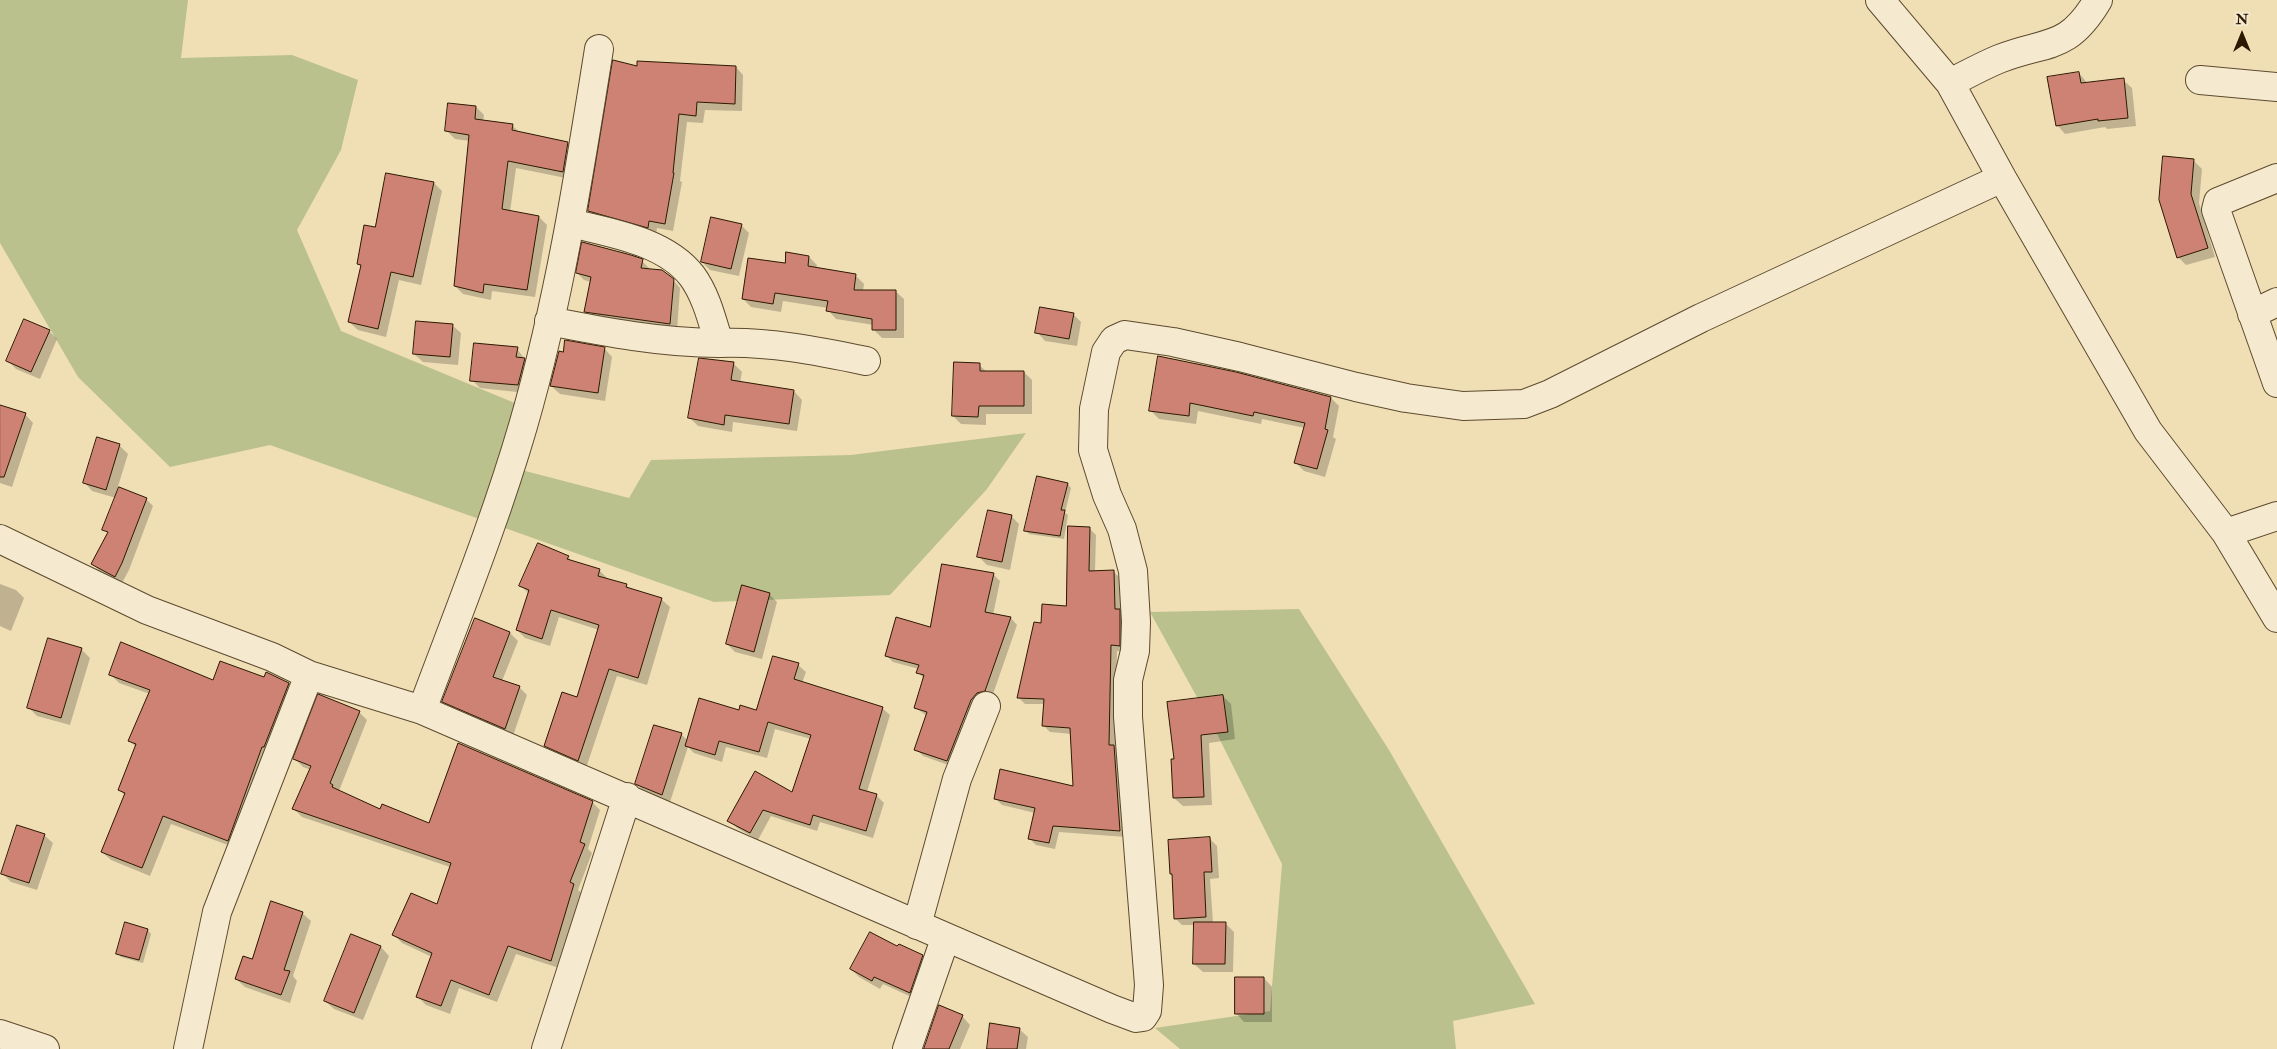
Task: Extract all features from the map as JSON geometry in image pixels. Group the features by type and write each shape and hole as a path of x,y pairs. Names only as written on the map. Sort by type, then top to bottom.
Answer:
{"street":[{"path":"1880,0 1950,83 2002,178 2148,431 2226,533 2277,618"},
{"path":"1950,83 2000,59 2045,46 2068,36 2087,19 2098,0"},
{"path":"422,710 479,558 523,426 571,223 599,49"},
{"path":"2200,80 2277,87"},
{"path":"0,539 147,610 272,657 309,675 422,710 627,797 1112,1009 1136,1018 1143,1017 1147,1011 1149,985 1128,718 1128,680 1135,651 1136,622 1133,571 1122,529 1107,495 1093,450 1094,409 1106,352 1114,340 1125,335 1173,342 1406,398 1463,406 1524,404 1550,394 1701,318 2002,178"},
{"path":"2277,178 2218,202 2216,210 2277,383"},
{"path":"571,223 631,238 666,254 691,275 705,298 719,343"},
{"path":"2252,314 2277,302"},
{"path":"549,321 623,335 700,343 745,342 866,361"},
{"path":"2226,533 2277,516"},
{"path":"188,1049 217,912 309,675"},
{"path":"917,925 957,779 986,706"},
{"path":"546,1049 627,797"},
{"path":"907,1049 946,938"},
{"path":"0,1034 45,1049"}],"green space":[{"path":"0,0 188,0 181,58 292,55 358,80 341,150 297,230 341,331 522,406 510,467 629,498 651,460 851,455 1026,433 987,489 890,595 714,602 270,445 170,467 78,377 0,243"},
{"path":"1299,609 1389,750 1535,1004 1453,1021 1456,1049 1180,1049 1155,1028 1270,1011 1282,864 1214,728 1150,612"}],"building":[{"path":"613,60 637,66 637,61 736,66 735,104 697,102 696,116 679,114 674,173 665,224 649,221 648,228 588,211"},
{"path":"2079,72 2081,83 2124,78 2128,118 2098,121 2098,119 2056,126 2047,77"},
{"path":"448,103 476,106 475,119 513,124 512,130 568,142 563,172 508,161 502,209 539,216 527,290 484,284 483,293 454,286 469,135 445,131"},
{"path":"2163,156 2194,159 2191,194 2208,248 2177,258 2159,200"},
{"path":"386,173 434,182 413,277 391,272 378,329 348,322 361,265 357,264 364,225 375,227"},
{"path":"711,217 742,224 731,269 701,262"},
{"path":"582,242 643,259 641,268 662,270 674,279 670,324 584,312 591,277 576,273"},
{"path":"786,252 809,256 808,266 856,274 854,290 896,290 896,330 872,330 872,319 826,311 828,301 775,293 773,304 742,299 748,258 785,263"},
{"path":"1040,307 1074,313 1069,339 1035,333"},
{"path":"24,319 50,330 31,372 6,361"},
{"path":"416,321 453,324 450,357 413,354"},
{"path":"565,340 605,347 598,393 550,386 559,351 563,352"},
{"path":"474,343 518,347 516,357 525,358 518,385 470,381"},
{"path":"1158,356 1236,372 1331,397 1325,429 1328,430 1317,469 1294,463 1305,423 1254,412 1253,416 1190,403 1189,416 1149,411"},
{"path":"699,358 734,362 731,380 794,390 789,424 725,415 724,425 688,418"},
{"path":"954,362 980,363 980,371 1024,371 1024,406 979,406 978,417 952,416"},
{"path":"0,405 26,413 4,477 0,477"},
{"path":"97,437 120,444 106,490 83,483"},
{"path":"1037,476 1068,483 1061,510 1065,510 1060,536 1024,531"},
{"path":"119,487 147,498 115,577 91,564 108,532 102,530"},
{"path":"988,510 1012,515 1002,562 977,557"},
{"path":"1068,526 1090,527 1089,571 1114,570 1115,609 1120,609 1120,646 1111,645 1109,745 1114,745 1120,831 1053,826 1049,843 1028,839 1035,808 994,799 1000,769 1073,786 1070,728 1042,726 1044,699 1017,698 1034,622 1041,623 1042,604 1066,606"},
{"path":"538,543 569,556 567,559 600,569 598,576 627,584 626,587 662,598 638,678 609,669 578,761 544,746 562,692 577,697 599,625 551,610 542,639 516,630 529,590 519,586"},
{"path":"942,564 994,573 985,612 1011,617 985,691 977,693 971,700 947,761 914,750 927,712 914,708 924,675 916,673 919,665 885,656 896,617 930,627"},
{"path":"742,585 770,593 754,652 726,644"},
{"path":"475,618 510,632 493,677 520,686 505,729 442,702"},
{"path":"48,638 82,648 61,718 27,708"},
{"path":"121,642 213,680 220,661 264,677 266,672 289,683 264,747 262,747 228,841 163,816 142,868 101,852 125,793 118,790 136,744 128,741 150,690 109,675"},
{"path":"773,656 799,663 794,679 883,707 859,789 877,794 866,831 813,815 810,825 763,810 750,833 727,821 755,771 792,792 811,735 768,722 759,752 719,741 715,755 685,746 699,698 739,710 740,705 756,710"},
{"path":"318,694 360,711 330,783 333,785 332,787 380,809 382,804 429,823 458,743 593,801 580,842 585,844 570,882 574,884 551,961 508,946 489,995 451,980 441,1006 416,997 432,953 392,935 411,893 437,904 451,863 292,809 311,766 293,759"},
{"path":"1223,695 1228,732 1201,735 1204,797 1173,798 1171,759 1174,759 1167,702"},
{"path":"654,725 682,733 662,795 635,784"},
{"path":"17,825 45,834 29,883 1,874"},
{"path":"1210,837 1212,872 1204,872 1206,917 1174,919 1168,840"},
{"path":"271,901 303,912 284,970 290,971 281,995 235,979 243,956 252,959"},
{"path":"125,922 148,929 139,960 116,954"},
{"path":"1194,922 1226,922 1225,964 1193,964"},
{"path":"870,932 897,946 899,944 923,955 910,993 874,977 872,981 850,969"},
{"path":"351,934 381,946 354,1013 324,1001"},
{"path":"1235,977 1264,977 1264,1014 1235,1014"},
{"path":"939,1005 963,1015 949,1049 924,1049"},
{"path":"990,1023 1020,1028 1017,1049 987,1049"}]}
